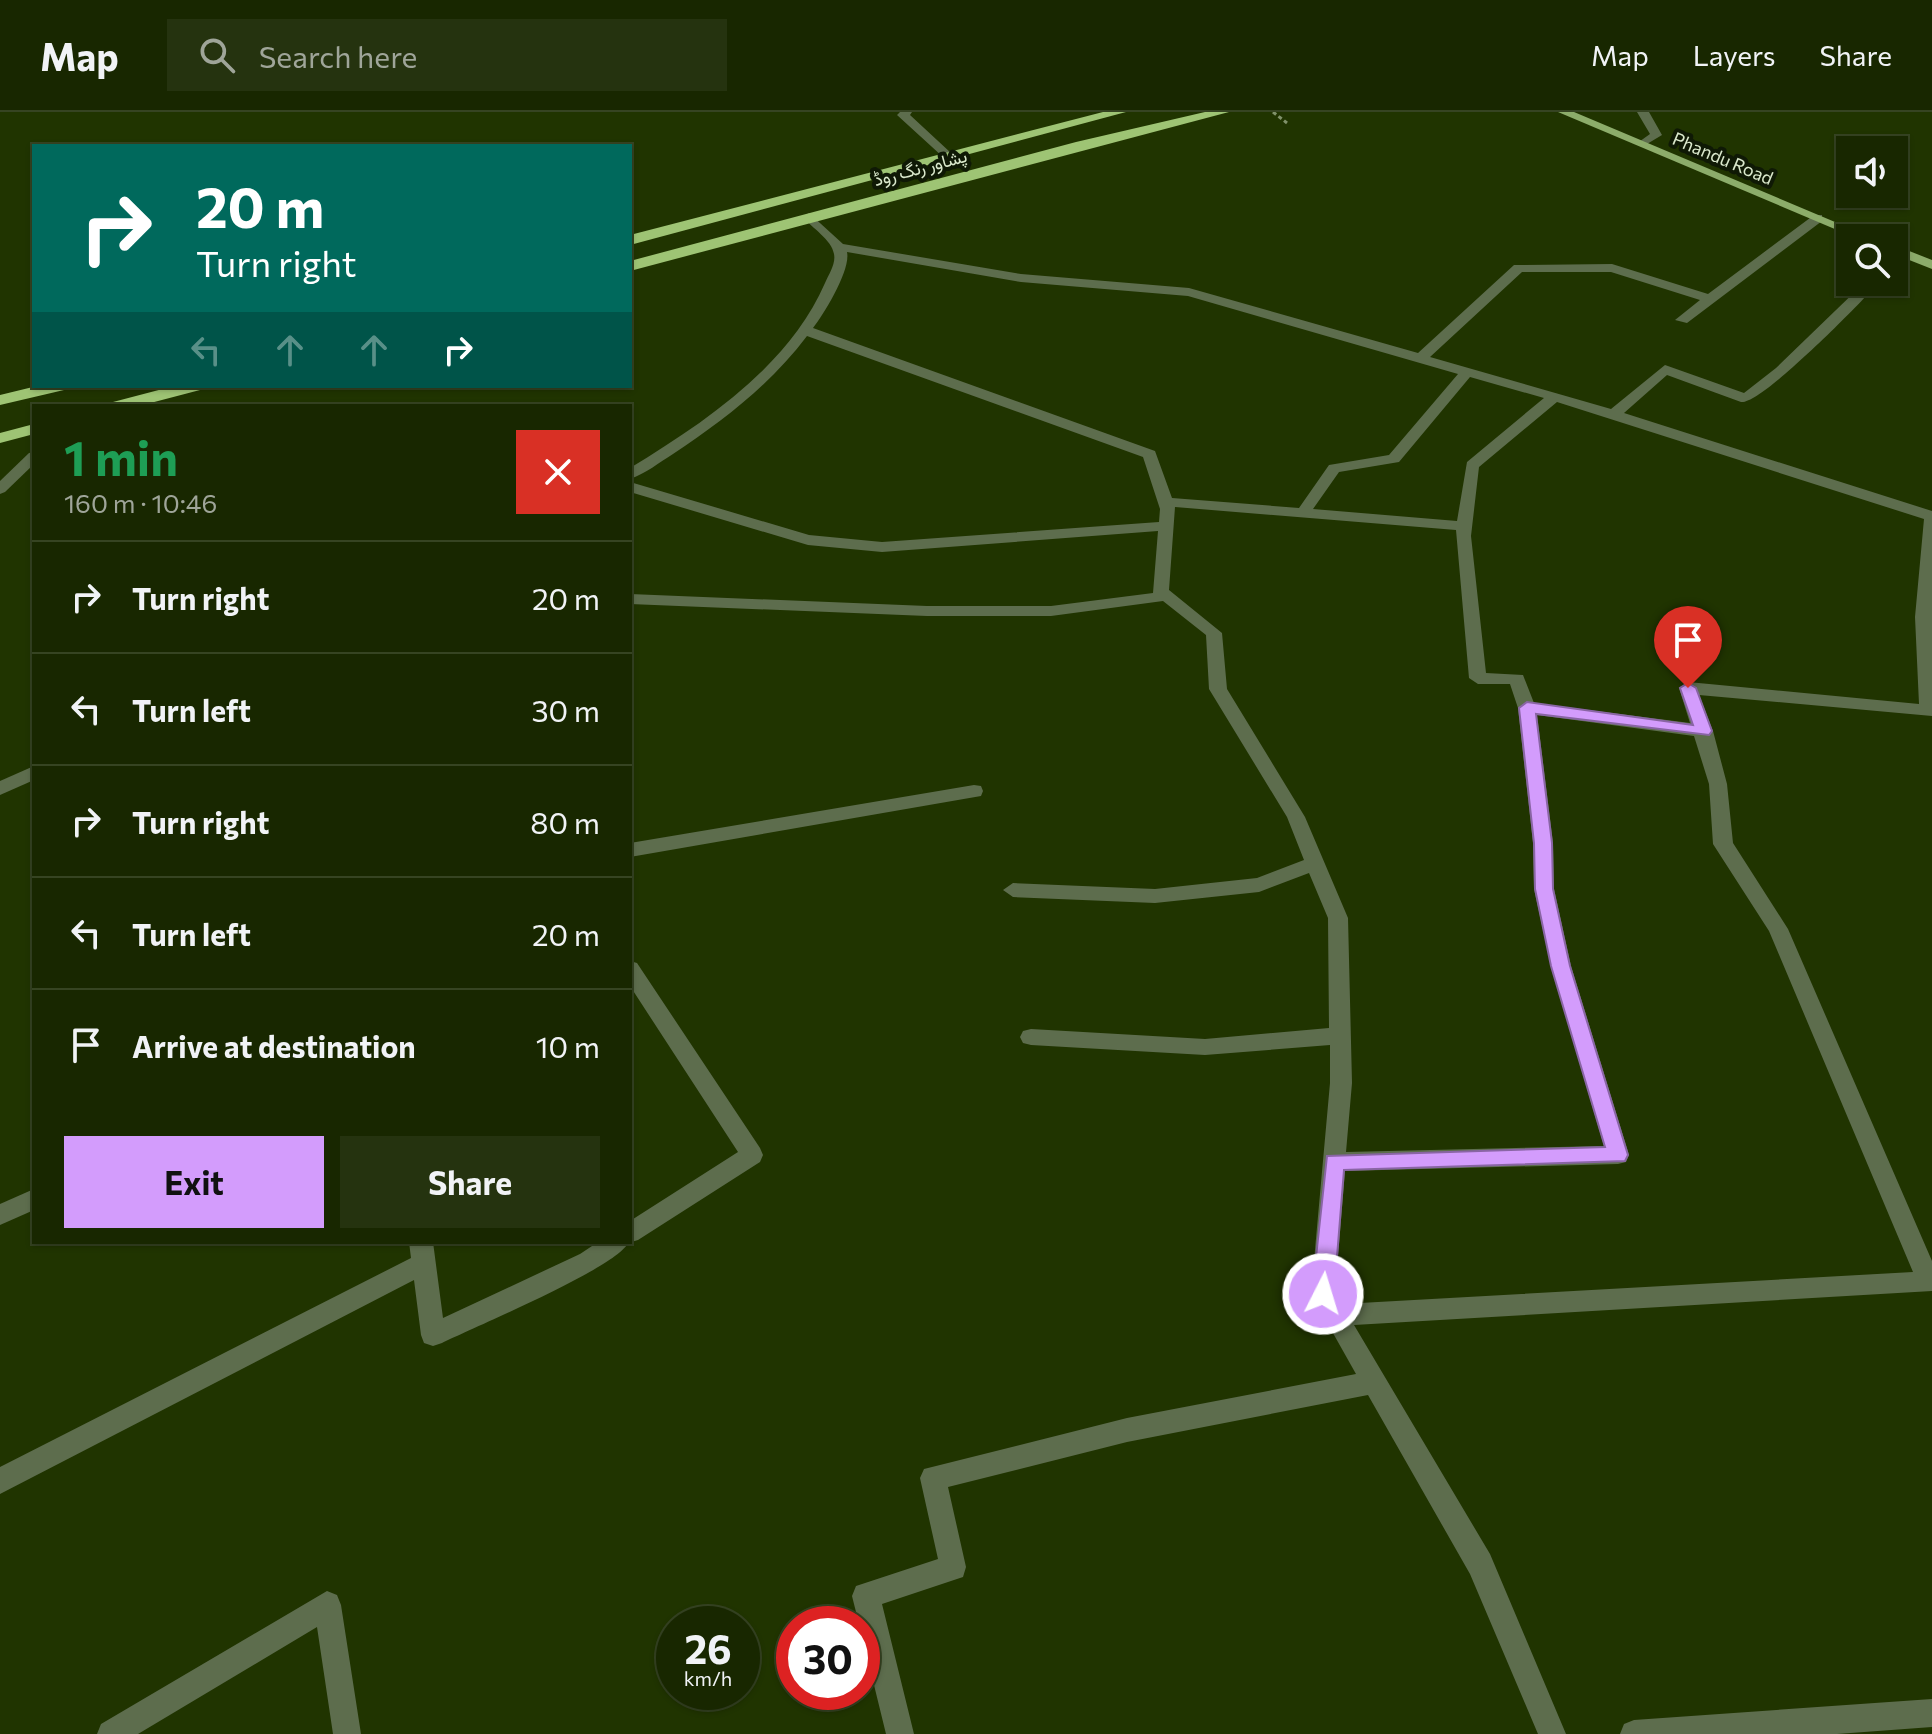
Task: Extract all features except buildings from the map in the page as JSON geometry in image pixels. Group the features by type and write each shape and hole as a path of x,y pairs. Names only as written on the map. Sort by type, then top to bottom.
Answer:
{"highway":[{"name":"پشاور رنگ روڈ","path":"632,239 1119,112"},
{"name":"پشاور رنگ روڈ","path":"632,265 1081,145 1222,112"},
{"path":"0,400 50,388"},
{"path":"148,402 188,388"},
{"path":"0,438 32,430"}],"main road":[{"name":"Phandu Road","path":"1564,112 1836,225"},
{"path":"1908,258 1932,265"}],"street":[{"path":"906,112 903,115 947,155"},
{"path":"1642,144 1656,135 1643,112"},
{"path":"632,473 668,452 765,376 813,319 842,259 839,247 809,217"},
{"path":"1682,320 1818,218"},
{"path":"839,247 1021,278 1189,292 1614,414 1932,516 1923,617 1928,711 1688,688 1704,731 1718,784 1723,844 1778,929 1929,1282 1336,1315"},
{"path":"1422,357 1519,268 1612,268 1710,299"},
{"path":"1614,414 1665,369 1746,399 1781,371 1858,296"},
{"path":"804,330 1150,454 1165,502 1167,526 1161,592 1214,633 1218,689 1296,817 1338,918 1341,1083 1323,1294 1480,1564 1552,1734"},
{"path":"1303,513 1334,468 1394,459 1468,371"},
{"path":"1334,1162 1618,1155 1561,966 1544,889 1543,843 1527,708 1517,679 1478,678 1465,526 1472,465 1555,397"},
{"path":"0,489 32,458"},
{"path":"632,488 808,540 882,547 1167,526"},
{"path":"1165,502 1465,526"},
{"path":"632,599 927,611 1051,611 1166,596"},
{"path":"1527,708 1704,731"},
{"path":"0,789 32,773"},
{"path":"632,850 974,791"},
{"path":"1013,890 1155,896 1259,885 1315,863"},
{"path":"632,972 752,1155 632,1232"},
{"path":"1031,1037 1205,1047 1340,1036"},
{"path":"0,1215 32,1200"},
{"path":"0,1481 423,1252 433,1335 588,1261 614,1244"},
{"path":"900,1734 866,1596 953,1567 933,1478 1127,1430 1374,1382"},
{"path":"111,1734 327,1605 347,1734"},
{"path":"1634,1734 1932,1713"}],"path":[{"path":"1273,112 1287,123"}],"route":[{"path":"1323,1294 1334,1162 1618,1155 1561,966 1544,889 1543,843 1527,708 1704,731 1688,688"}]}
